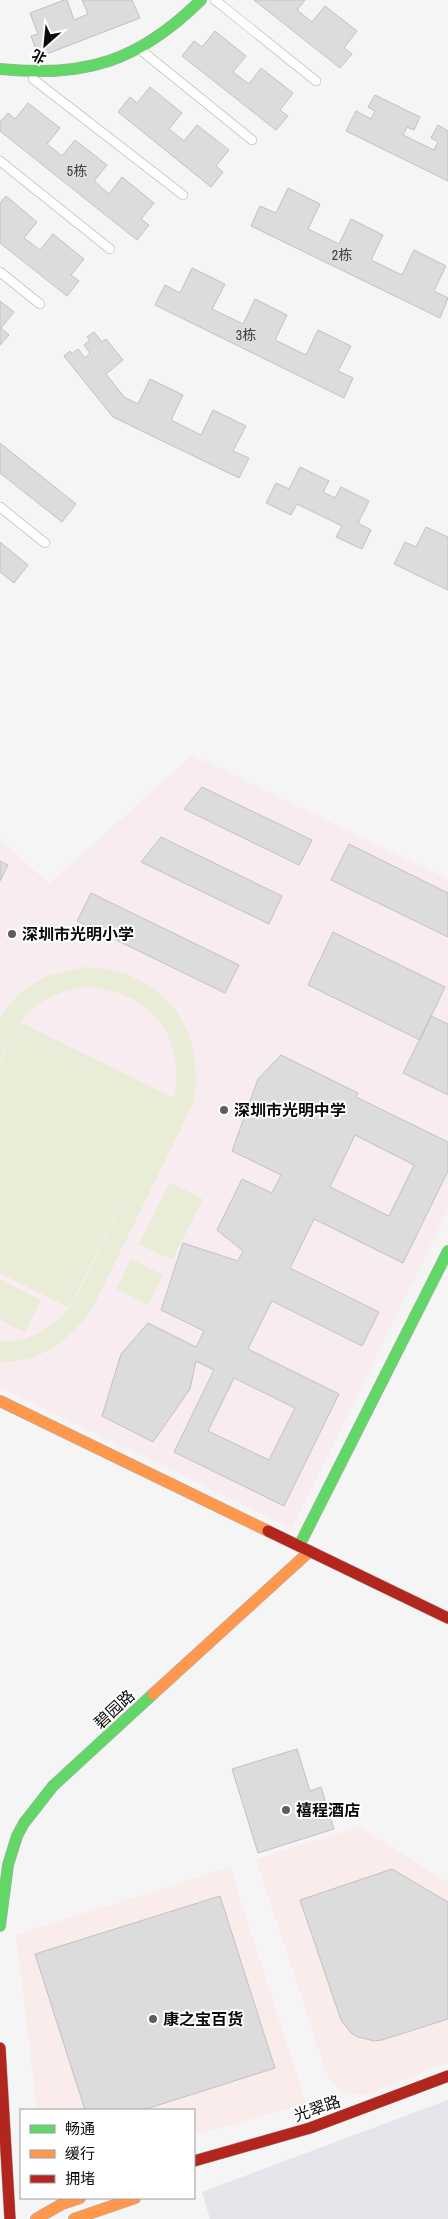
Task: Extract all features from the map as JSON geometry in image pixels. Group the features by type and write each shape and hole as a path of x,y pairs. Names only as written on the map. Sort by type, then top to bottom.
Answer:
{"street":[{"path":"0,69 25,73 54,73 84,69 113,61 140,49 165,34 201,0"},
{"path":"304,1548 448,1251"},
{"path":"0,1401 448,1618"},
{"name":"碧园路","path":"0,1926 6,1870 16,1841 31,1811 53,1786 304,1548"},
{"path":"0,2048 10,2219"},
{"name":"光翠路","path":"195,2162 310,2128 448,2076"},
{"path":"36,2219 62,2204 77,2199"},
{"path":"74,2219 133,2199"}],"lane":[{"path":"215,0 316,81"},
{"path":"140,49 252,140"},
{"path":"25,73 183,195"},
{"path":"0,161 110,250"},
{"path":"0,272 40,304"},
{"path":"0,507 45,543"}],"shaded area":[{"name":"深圳市光明中学","path":"192,755 448,879 448,1003 445,1009 448,1010 448,1210 292,1529 0,1387 0,839 49,884"},
{"path":"360,1827 448,1883 448,2062 363,2095 346,2092 332,2083 327,2075 256,1859"},
{"name":"康之宝百货","path":"230,1867 306,2104 195,2135 195,2109 37,2109 16,1935"},
{"path":"448,2100 448,2219 210,2219 202,2192"}],"green space":[{"path":"84,967 112,970 136,979 157,991 173,1008 186,1028 193,1051 196,1076 193,1104 94,1305 86,1317 66,1338 42,1353 15,1361 0,1362 0,1342 20,1340 38,1333 55,1322 69,1308 0,1273 0,1062 16,1029 0,1059 0,1017 17,996 31,985 48,976","holes":["85,987 107,990 127,996 144,1007 158,1020 168,1036 174,1055 176,1076 174,1098 20,1022 41,1002 57,994","170,1107 77,1295 73,1301 73,1300"]},
{"path":"170,1182 203,1199 172,1260 139,1244"},
{"path":"131,1259 163,1275 148,1305 116,1289"},
{"path":"0,1279 41,1300 25,1332 0,1320"}],"building":[{"path":"67,0 74,20 88,14 82,0 132,0 140,18 39,57 31,36 38,34 30,13"},
{"path":"254,0 305,0 297,10 312,22 325,6 357,31 344,48 352,54 340,68"},
{"path":"215,31 246,56 233,72 249,84 261,68 293,93 280,110 288,116 276,130 182,56 194,41 202,47"},
{"path":"150,87 182,113 169,129 184,141 197,125 229,150 216,166 223,172 211,187 118,112 130,97 137,103"},
{"path":"375,95 420,117 414,130 407,127 403,135 434,150 438,142 431,138 438,125 448,131 448,181 346,131 356,111 371,119 375,111 368,107"},
{"path":"28,103 60,128 47,144 62,156 75,140 107,165 94,181 109,194 122,177 154,203 141,219 149,225 137,240 0,131 0,122 8,113 15,119"},
{"path":"288,188 320,204 308,229 339,244 351,219 383,235 371,260 402,275 414,250 446,266 434,291 448,298 440,318 251,226 260,206 276,213"},
{"path":"6,196 37,222 24,238 40,250 53,234 84,259 71,275 79,281 67,296 0,243 0,203"},
{"path":"192,268 225,284 212,309 243,324 255,299 287,315 275,340 306,355 318,330 351,346 338,371 353,378 344,398 155,305 165,285 180,293"},
{"path":"0,301 14,312 1,328 9,335 0,345"},
{"path":"94,332 102,342 106,339 123,360 106,374 124,397 138,404 150,379 183,395 171,420 201,435 213,410 246,426 233,451 249,458 239,478 113,417 64,356 70,351 72,354 78,349 85,358 90,353 84,345 90,340 87,337"},
{"path":"0,443 76,504 62,522 0,473"},
{"path":"300,467 329,481 323,492 335,498 341,487 369,501 358,523 371,530 362,549 336,537 342,526 297,504 291,515 266,503 276,483 289,489"},
{"path":"426,527 448,537 448,590 394,564 405,542 416,547"},
{"path":"0,542 28,565 14,583 0,572"},
{"path":"202,787 312,840 299,865 184,809"},
{"path":"161,837 282,896 269,924 141,862"},
{"path":"349,844 448,893 448,937 331,880"},
{"path":"0,861 8,865 0,881"},
{"path":"91,893 239,965 225,993 77,921"},
{"path":"333,932 445,987 420,1040 308,985"},
{"path":"431,1016 448,1024 448,1095 403,1073"},
{"path":"281,1055 358,1093 356,1097 448,1142 448,1171 403,1263 314,1219 290,1268 379,1312 362,1346 272,1301 248,1349 339,1394 284,1506 174,1452 214,1370 196,1361 190,1389 153,1442 102,1416 121,1354 148,1323 196,1347 204,1331 161,1310 183,1243 238,1261 243,1251 217,1230 242,1179 272,1193 281,1175 232,1151 258,1079","holes":["355,1135 414,1165 389,1216 330,1187","234,1378 295,1408 269,1460 208,1431"]},
{"name":"禧程酒店","path":"297,1749 310,1791 321,1787 334,1829 258,1853 232,1769"},
{"path":"392,1869 448,1902 448,2019 374,2041 351,2033 341,2020 300,1900"},
{"name":"康之宝百货","path":"220,1896 275,2068 146,2109 85,2109 35,1954"}],"traffic: fast":[{"path":"0,69 59,71 110,61 156,38 201,0"},
{"path":"299,1546 448,1251"},
{"path":"0,1926 8,1865 17,1836 24,1823 53,1786 153,1694"}],"traffic: slow":[{"path":"0,1401 268,1531"},
{"path":"153,1694 310,1551"},
{"path":"36,2219 62,2204 77,2199"},
{"path":"74,2219 132,2199"}],"traffic: jam":[{"path":"268,1531 448,1618"},
{"path":"0,2048 10,2219"},
{"path":"195,2161 310,2128 448,2076"}],"place":[{"name":"深圳市光明小学","path":"12,934"},
{"name":"深圳市光明中学","path":"224,1110"},
{"name":"禧程酒店","path":"286,1810"},
{"name":"康之宝百货","path":"153,2019"}]}
